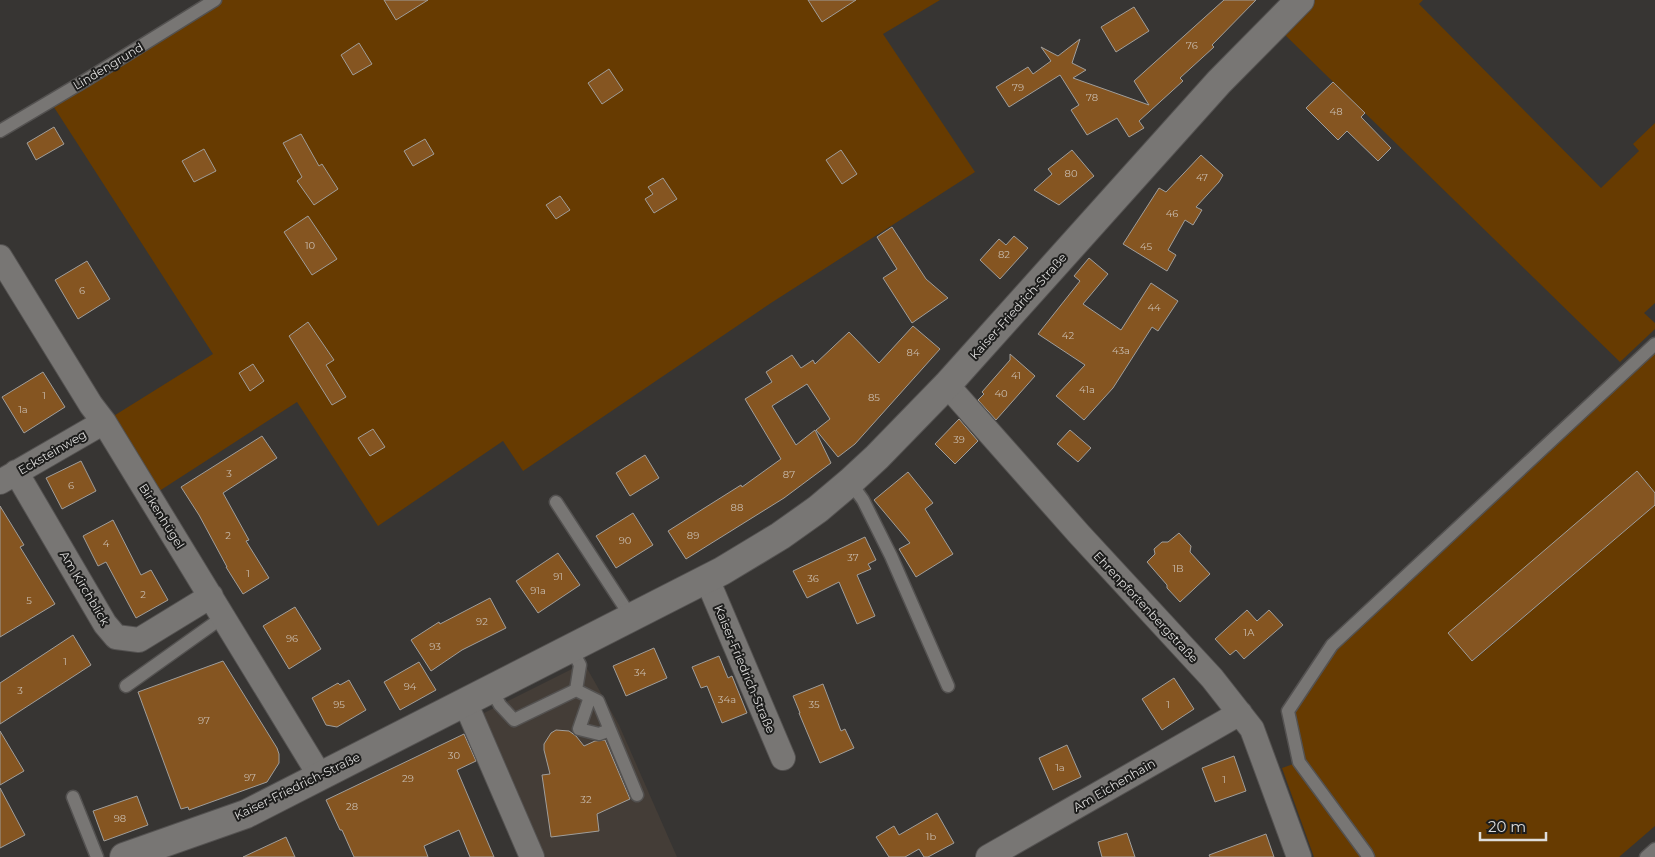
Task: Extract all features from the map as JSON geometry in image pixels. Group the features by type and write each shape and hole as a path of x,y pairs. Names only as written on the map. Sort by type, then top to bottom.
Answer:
{"street":[{"name":"Kaiser-Friedrich-Straße","path":"124,857 246,814 707,579 780,536 818,509 850,482 947,385 1220,82 1300,0"},
{"name":"Birkenhügel","path":"0,257 104,422 320,776"},
{"name":"Ehrenpfortenbergstraße","path":"947,385 1079,534 1212,678 1252,729 1299,857"},
{"name":"Ecksteinweg","path":"8,477 104,422"},
{"name":"Am Kirchblick","path":"8,477 105,624 116,637 139,640 211,596"},
{"name":"Kaiser-Friedrich-Straße","path":"707,579 783,758"},
{"path":"465,702 532,857"},
{"name":"Am Eichenhain","path":"988,857 1240,713"}],"lane":[{"name":"Lindengrund","path":"0,131 215,0"},
{"path":"1368,857 1299,762 1288,711 1332,646 1655,344"},
{"path":"850,482 863,500 892,556 948,686"},
{"path":"556,502 631,617"},
{"path":"126,686 223,617"},
{"path":"571,648 580,665 576,690"},
{"path":"491,689 500,705 514,720 576,690"},
{"path":"576,690 598,701 637,795"},
{"path":"590,697 579,729 599,734 610,730"},
{"path":"73,797 97,857"},
{"path":"1646,857 1655,849"}],"shaded area":[{"path":"215,0 940,0 883,34 975,172 771,303 523,471 503,441 378,526 297,402 150,497 104,422 213,354 50,101"},
{"path":"1314,0 1423,0 1419,4 1601,188 1639,151 1633,144 1655,123 1655,303 1644,313 1655,323 1655,329 1620,362 1282,32"},
{"path":"1655,344 1655,493 1637,472 1449,633 1473,661 1655,505 1655,826 1619,857 1314,857 1282,768 1299,762 1288,711 1332,645"},
{"path":"584,663 619,725 677,857 544,857 482,714"}],"building":[{"path":"384,0 428,0 396,20"},
{"path":"808,0 856,0 822,22"},
{"path":"1224,0 1256,0 1212,45 1214,47 1180,78 1183,81 1139,121 1144,128 1129,137 1117,118 1087,135 1071,110 1079,105 1060,75 1009,107 996,87 1028,67 1033,74 1051,61 1041,47 1058,56 1080,39 1072,63 1086,70 1073,78 1149,105 1134,81"},
{"path":"1134,7 1149,31 1116,52 1101,27"},
{"path":"359,43 372,64 353,75 341,55"},
{"path":"609,69 623,90 602,104 588,83"},
{"path":"1333,82 1365,113 1361,117 1391,148 1378,161 1347,131 1338,140 1306,108"},
{"path":"54,127 64,144 36,160 27,143"},
{"path":"301,134 319,166 322,164 338,189 314,205 297,181 302,177 283,143"},
{"path":"425,139 434,154 413,166 404,151"},
{"path":"204,149 216,171 194,182 182,161"},
{"path":"841,150 857,174 842,184 826,160"},
{"path":"1072,150 1094,176 1059,205 1034,190 1052,174 1048,169"},
{"path":"1201,155 1223,175 1196,207 1202,210 1193,225 1185,220 1168,250 1176,255 1167,271 1123,244 1159,188 1166,192"},
{"path":"663,178 677,199 654,213 645,199 653,194 648,187"},
{"path":"560,196 570,210 556,219 546,205"},
{"path":"308,216 337,259 312,275 284,232"},
{"path":"892,227 926,279 948,298 912,323 883,278 897,269 877,237"},
{"path":"1014,236 1028,248 1000,279 980,260 999,239 1006,245"},
{"path":"1089,258 1108,274 1083,304 1121,330 1151,283 1178,301 1158,331 1152,327 1113,388 1084,420 1056,396 1085,365 1038,334 1080,281 1074,276"},
{"path":"87,261 110,299 78,319 55,280"},
{"path":"308,322 334,360 326,365 346,397 332,405 289,336"},
{"path":"913,326 940,349 855,444 838,457 816,430 830,419 807,384 772,406 796,445 815,430 831,463 784,498 686,559 668,531 741,485 742,487 781,459 745,399 772,382 766,372 792,355 801,368 813,360 815,364 849,332 879,363"},
{"path":"1010,354 1035,376 996,420 978,400 984,394 982,392 1010,360"},
{"path":"253,364 264,381 250,391 239,373"},
{"path":"43,372 65,407 24,433 2,397"},
{"path":"959,419 978,441 955,464 935,444"},
{"path":"373,429 385,447 370,456 358,438"},
{"path":"1070,430 1091,448 1078,462 1057,444"},
{"path":"262,436 277,458 223,493 249,540 246,541 269,578 243,594 226,567 199,515 181,487"},
{"path":"645,455 659,478 630,496 616,473"},
{"path":"81,461 96,491 62,509 46,478"},
{"path":"1637,471 1655,493 1655,505 1472,661 1448,633"},
{"path":"908,472 933,503 925,509 953,554 916,577 899,549 910,543 874,500"},
{"path":"0,506 24,545 20,547 55,604 0,637"},
{"path":"633,513 653,545 616,568 596,536"},
{"path":"113,520 141,575 151,570 168,600 136,618 106,562 98,566 83,536"},
{"path":"1179,533 1191,546 1190,552 1210,574 1180,602 1147,562 1155,554 1154,549 1162,542 1168,542"},
{"path":"865,537 876,560 868,564 871,569 857,575 875,616 857,624 839,582 807,598 793,571"},
{"path":"558,553 580,585 538,613 516,581"},
{"path":"490,598 506,628 462,650 431,671 411,640 439,622 440,624"},
{"path":"295,607 321,649 289,669 263,626"},
{"path":"1247,610 1257,621 1269,610 1283,625 1244,659 1236,650 1230,655 1215,639"},
{"path":"73,635 91,665 0,724 0,683"},
{"path":"654,648 667,678 626,696 613,666"},
{"path":"719,656 728,678 732,676 747,713 722,723 707,686 701,688 692,667"},
{"path":"223,661 277,748 279,763 267,782 189,810 188,807 181,809 138,692"},
{"path":"419,662 436,690 400,710 384,682"},
{"path":"1174,678 1194,709 1162,730 1142,699"},
{"path":"349,680 366,710 337,727 326,725 312,698 338,683 340,685"},
{"path":"823,684 841,731 845,729 854,748 820,763 793,696"},
{"path":"556,730 569,731 584,746 595,741 605,740 630,799 597,814 599,831 551,837 542,775 550,774 544,744 551,733"},
{"path":"0,731 24,771 0,785"},
{"path":"464,734 476,761 457,770 494,857 470,857 459,830 424,846 428,857 354,857 326,800"},
{"path":"1067,745 1081,777 1053,790 1039,758"},
{"path":"1234,756 1246,791 1215,802 1202,768"},
{"path":"0,788 25,835 0,848"},
{"path":"137,796 148,825 104,841 93,811"},
{"path":"937,813 954,843 928,857 924,857 919,849 905,857 889,857 876,837 894,826 899,835"},
{"path":"1127,833 1135,857 1102,857 1098,842"},
{"path":"1266,834 1274,857 1210,857 1209,855"},
{"path":"286,837 295,857 243,857"}]}
